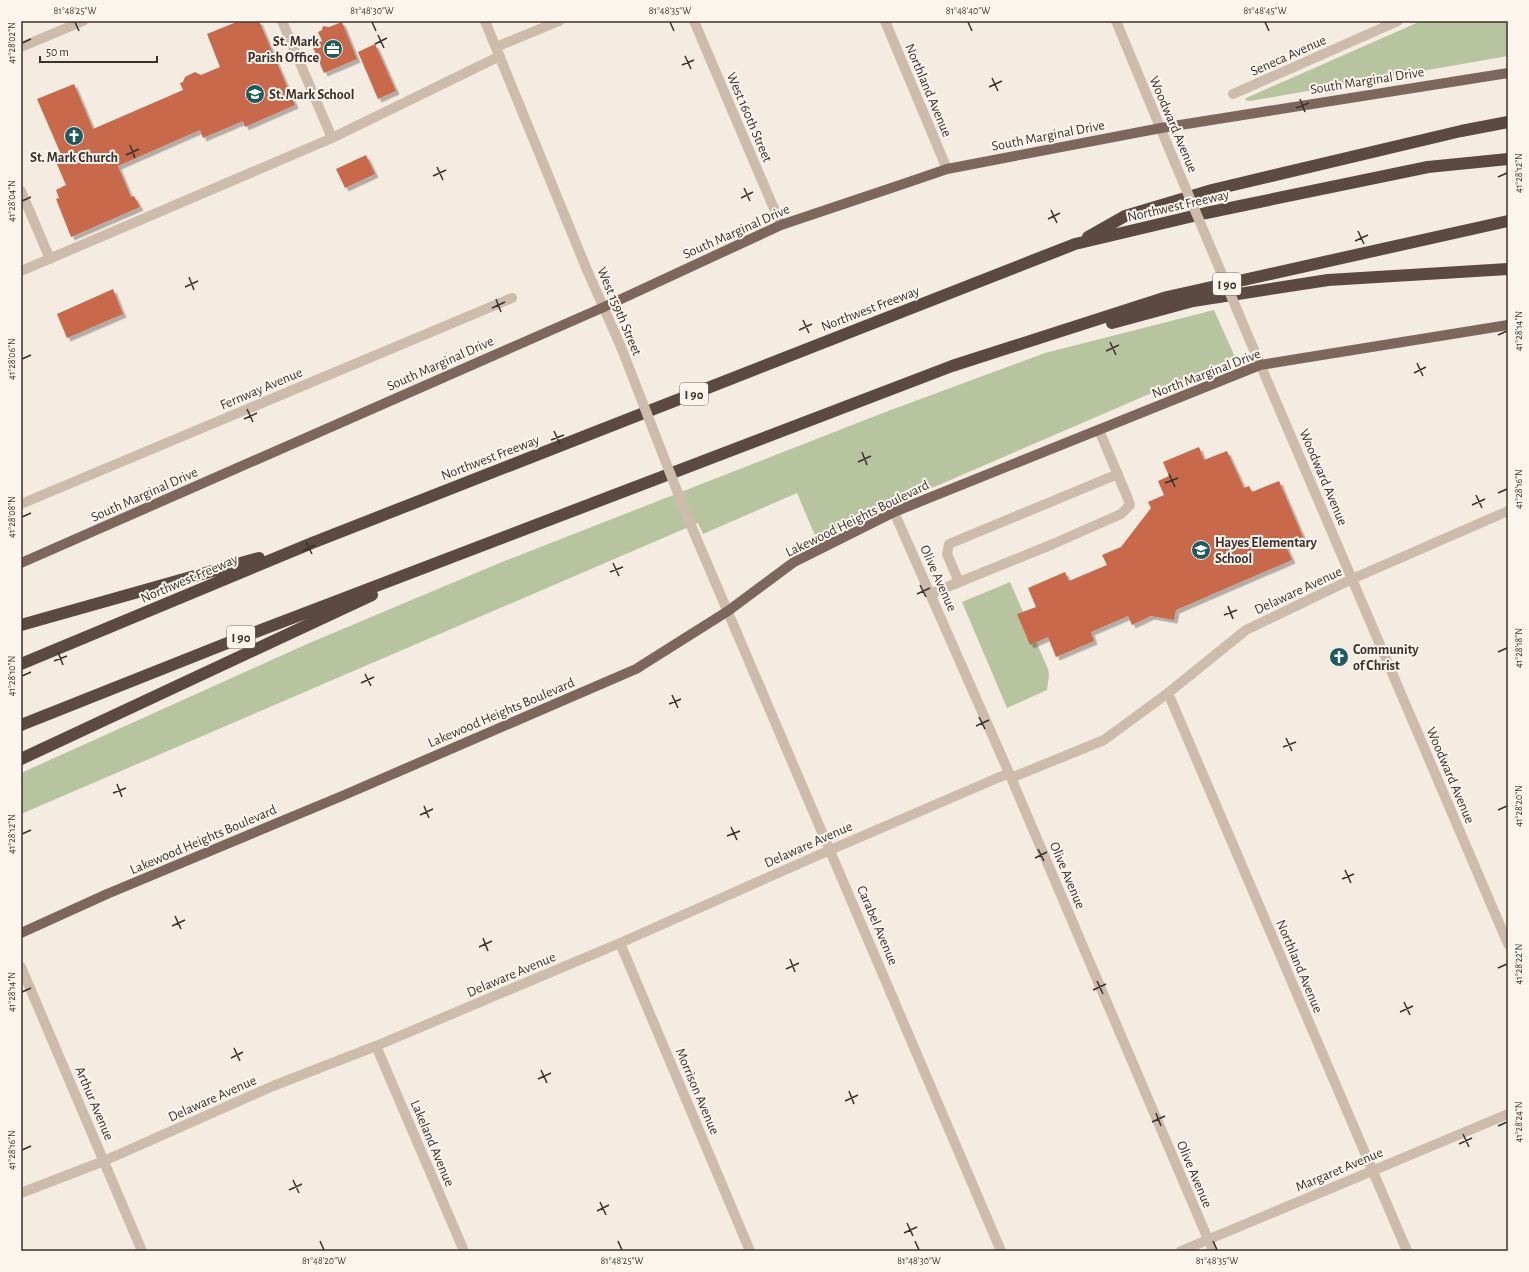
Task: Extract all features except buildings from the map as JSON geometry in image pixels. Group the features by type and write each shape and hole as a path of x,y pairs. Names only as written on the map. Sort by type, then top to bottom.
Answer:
{"highway":[{"path":"1075,244 1125,216 1212,190 1461,131 1508,122"},
{"name":"Northwest Freeway","path":"21,664 312,543 1075,244 1206,213 1428,167 1508,159"},
{"name":"I 90","path":"21,725 247,635 952,366 1167,297 1508,221"},
{"path":"952,366 1193,301 1328,280 1508,269"},
{"path":"21,625 312,543"},
{"path":"21,759 462,553"}],"main road":[{"name":"South Marginal Drive","path":"21,563 604,307 781,225 947,169 1161,128 1508,73"},
{"name":"North Marginal Drive","path":"972,481 1260,365 1508,325"},
{"name":"Lakewood Heights Boulevard","path":"21,933 107,894 342,796 636,669 728,612 794,562 894,512 972,481"}],"street":[{"path":"21,47 83,21"},
{"path":"282,21 332,138"},
{"name":"West 159th Street","path":"485,21 621,347 686,514 728,612"},
{"path":"21,271 332,138 558,21"},
{"name":"West 160th Street","path":"694,21 781,225"},
{"name":"Northland Avenue","path":"886,21 947,169"},
{"name":"Woodward Avenue","path":"1116,21 1260,365 1508,944"},
{"name":"Seneca Avenue","path":"1233,94 1398,21"},
{"path":"21,191 50,259"},
{"name":"Fernway Avenue","path":"21,504 512,298"},
{"path":"930,594 1054,544 1120,514 1130,505 1099,430"},
{"path":"959,582 947,554 950,544 1118,474"},
{"name":"Delaware Avenue","path":"21,1193 104,1160 274,1086 376,1046 620,942 830,850 1010,775 1104,740 1168,693 1246,630 1352,580 1508,511"},
{"name":"Olive Avenue","path":"894,512 1010,775 1213,1251"},
{"name":"Carabel Avenue","path":"728,612 1001,1251"},
{"name":"Northland Avenue","path":"1168,693 1407,1251"},
{"name":"Morrison Avenue","path":"620,942 750,1251"},
{"name":"Arthur Avenue","path":"21,967 142,1251"},
{"name":"Lakeland Avenue","path":"376,1046 464,1251"},
{"name":"Margaret Avenue","path":"1181,1251 1508,1114"}],"green space":[{"path":"1421,21 1508,21 1508,56 1250,101 1245,100 1246,98"},
{"path":"1214,310 1235,357 816,538 797,493 703,534 698,523 21,814 21,773 307,644 502,562 888,411 1045,353"},
{"path":"1010,582 1048,669 1049,675 1047,690 1007,708 962,602"}],"place":[{"name":"St. Mark Parish Office","path":"333,49"},
{"name":"St. Mark School","path":"255,94"},
{"name":"St. Mark Church","path":"74,136"},
{"name":"Hayes Elementary School","path":"1201,550"},
{"name":"Community of Christ","path":"1339,657"}]}
